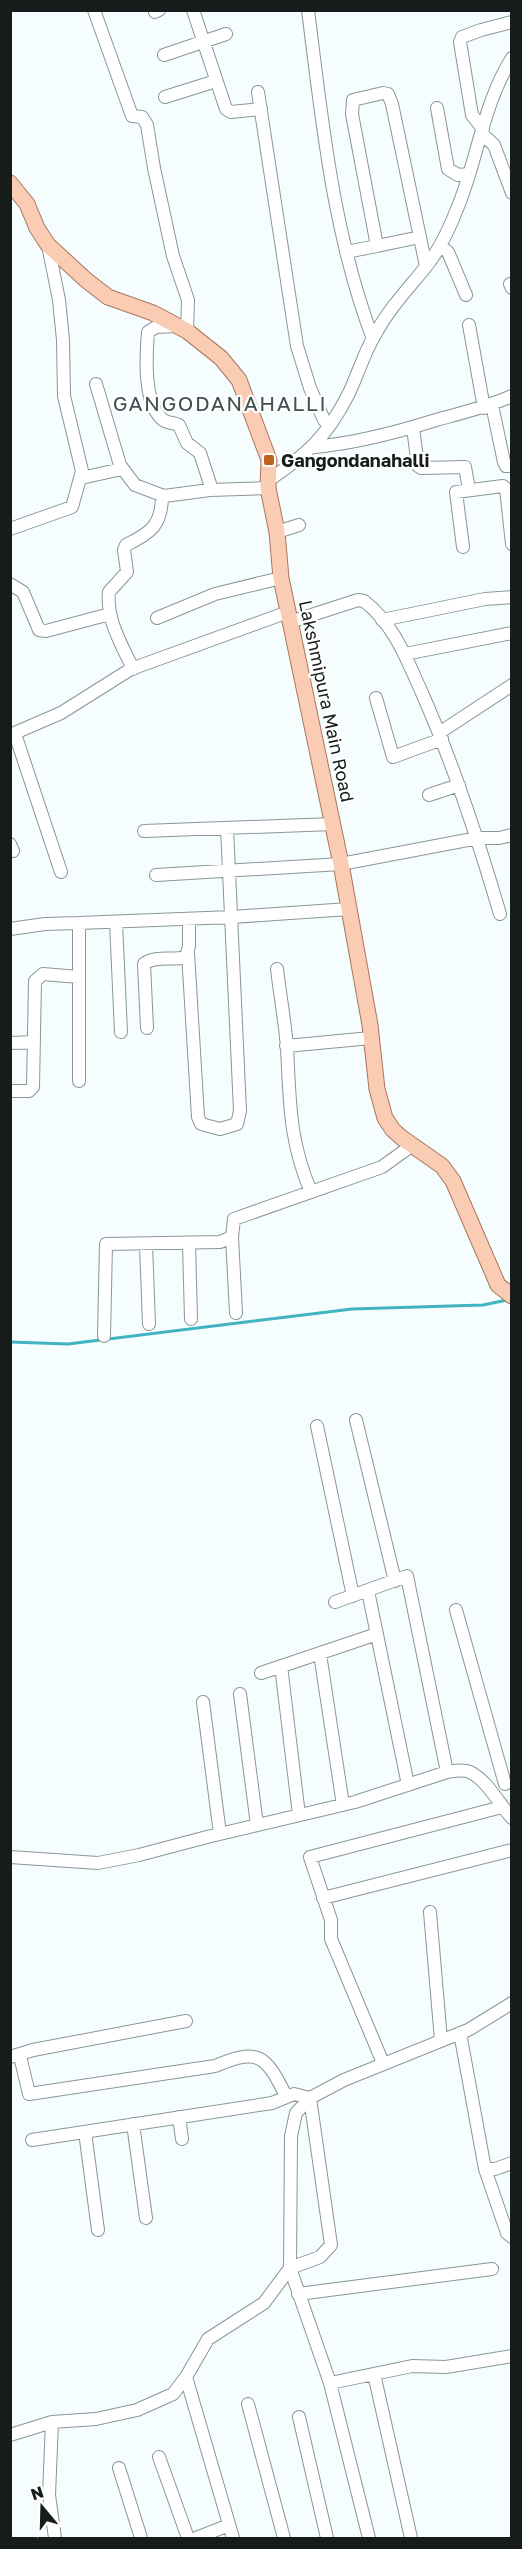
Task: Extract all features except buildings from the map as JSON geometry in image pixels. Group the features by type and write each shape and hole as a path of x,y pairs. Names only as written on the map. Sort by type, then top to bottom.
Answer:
{"main road":[{"name":"Lakshmipura Main Road","path":"10,183 27,204 37,228 48,245 86,280 108,297 153,313 182,328 220,357 239,380 269,460 268,484 277,532 281,578 341,864 371,1038 377,1089 385,1118 393,1130 411,1146 442,1166 453,1181 498,1285 509,1295"}],"street":[{"path":"94,10 132,116 142,117 147,125 173,256 188,300 182,328 156,327 148,332 149,393 154,411 163,421 179,425 187,443 200,453 212,490"},
{"path":"193,10 226,109 231,112 261,109"},
{"path":"308,10 332,187 346,252 372,339"},
{"path":"512,22 462,37 460,42 472,115 494,145 512,193"},
{"path":"164,55 226,34"},
{"path":"96,384 122,469 135,485 162,495 178,496 268,484 314,447 330,426 348,395 372,339 400,296 440,246 460,201 482,131 506,85 512,58"},
{"path":"165,97 216,81"},
{"path":"258,92 297,346 310,388 324,420 330,426"},
{"path":"377,246 351,104 353,100 383,93 388,94 393,104 426,266"},
{"path":"437,108 448,169 458,175 468,174"},
{"path":"346,252 420,237"},
{"path":"10,529 72,507 82,471 64,396 63,340 59,300 48,245"},
{"path":"440,246 448,252 466,295"},
{"path":"469,325 504,462 506,466 512,466"},
{"path":"314,447 350,444 414,428 488,406 512,396"},
{"path":"414,428 418,466 421,468 465,467 469,489"},
{"path":"81,478 122,469"},
{"path":"463,547 456,494 459,490 502,486 506,489 512,544"},
{"path":"133,669 110,614 110,592 128,572 124,550 126,545 150,532 156,524 162,512 162,495"},
{"path":"277,532 299,525"},
{"path":"157,618 215,594 281,578"},
{"path":"10,584 23,592 39,630 46,631 110,614"},
{"path":"382,620 485,599 512,597"},
{"path":"61,872 13,734 61,713 133,669 289,617 358,600 369,604 391,630 405,654 459,785 478,838 500,914"},
{"path":"405,654 512,633"},
{"path":"376,698 393,757 440,736 512,685"},
{"path":"429,795 459,785"},
{"path":"144,831 333,824"},
{"path":"189,918 188,953 198,1118 201,1124 220,1129 237,1124 240,1112 227,828"},
{"path":"156,875 341,864 478,838 499,838 512,835"},
{"path":"10,929 45,924 232,917 349,909"},
{"path":"116,922 121,1032"},
{"path":"79,923 79,1081"},
{"path":"147,1028 144,964 154,959 186,957 188,953"},
{"path":"277,969 286,1046 290,1116 299,1166 311,1192"},
{"path":"10,1091 32,1090 35,981 43,974 79,977"},
{"path":"286,1046 371,1038"},
{"path":"10,1042 34,1042"},
{"path":"236,1313 232,1237 234,1219 382,1167 411,1146"},
{"path":"104,1336 106,1244 189,1244 220,1242 232,1237"},
{"path":"189,1244 191,1319"},
{"path":"147,1245 149,1324"},
{"path":"356,1420 395,1581"},
{"path":"317,1426 353,1596"},
{"path":"335,1602 407,1576 447,1773"},
{"path":"368,1591 408,1785"},
{"path":"456,1610 508,1784 488,1787"},
{"path":"261,1673 376,1634"},
{"path":"320,1654 343,1805"},
{"path":"281,1666 300,1815"},
{"path":"240,1694 257,1825"},
{"path":"202,1701 220,1834"},
{"path":"10,1857 98,1863 139,1856 343,1805 461,1770 470,1772 488,1787 512,1818"},
{"path":"383,2064 331,1939 331,1920 310,1857 502,1807"},
{"path":"323,1899 512,1850"},
{"path":"430,1912 441,2040"},
{"path":"369,2538 330,2383 290,2268 291,2136 296,2113 310,2098 344,2079 460,2033 512,2003"},
{"path":"186,2021 33,2050 15,2056 29,2094 215,2066 240,2055 258,2058 271,2067 286,2096"},
{"path":"460,2033 485,2169 507,2233 512,2237"},
{"path":"32,2140 272,2103 294,2094 310,2098"},
{"path":"10,2435 52,2422 96,2419 137,2410 172,2394 186,2377 208,2339 264,2303 290,2268 320,2257 331,2246 310,2098"},
{"path":"179,2117 182,2139"},
{"path":"133,2124 146,2218"},
{"path":"85,2132 98,2230"},
{"path":"485,2169 495,2169 512,2163"},
{"path":"298,2294 492,2269"},
{"path":"330,2383 411,2366 446,2367 512,2356"},
{"path":"375,2374 411,2538"},
{"path":"186,2377 233,2538"},
{"path":"248,2404 284,2538"},
{"path":"299,2417 327,2538"},
{"path":"52,2422 49,2495 55,2538"},
{"path":"159,2457 188,2538"},
{"path":"119,2468 141,2538"},
{"path":"196,2538 229,2525"}],"waterway":[{"path":"10,1342 68,1344 352,1309 483,1305 507,1300"}],"place":[{"name":"Gangondanahalli","path":"269,460"}],"district":[{"name":"GANGODANAHALLI","path":"220,403"}]}
